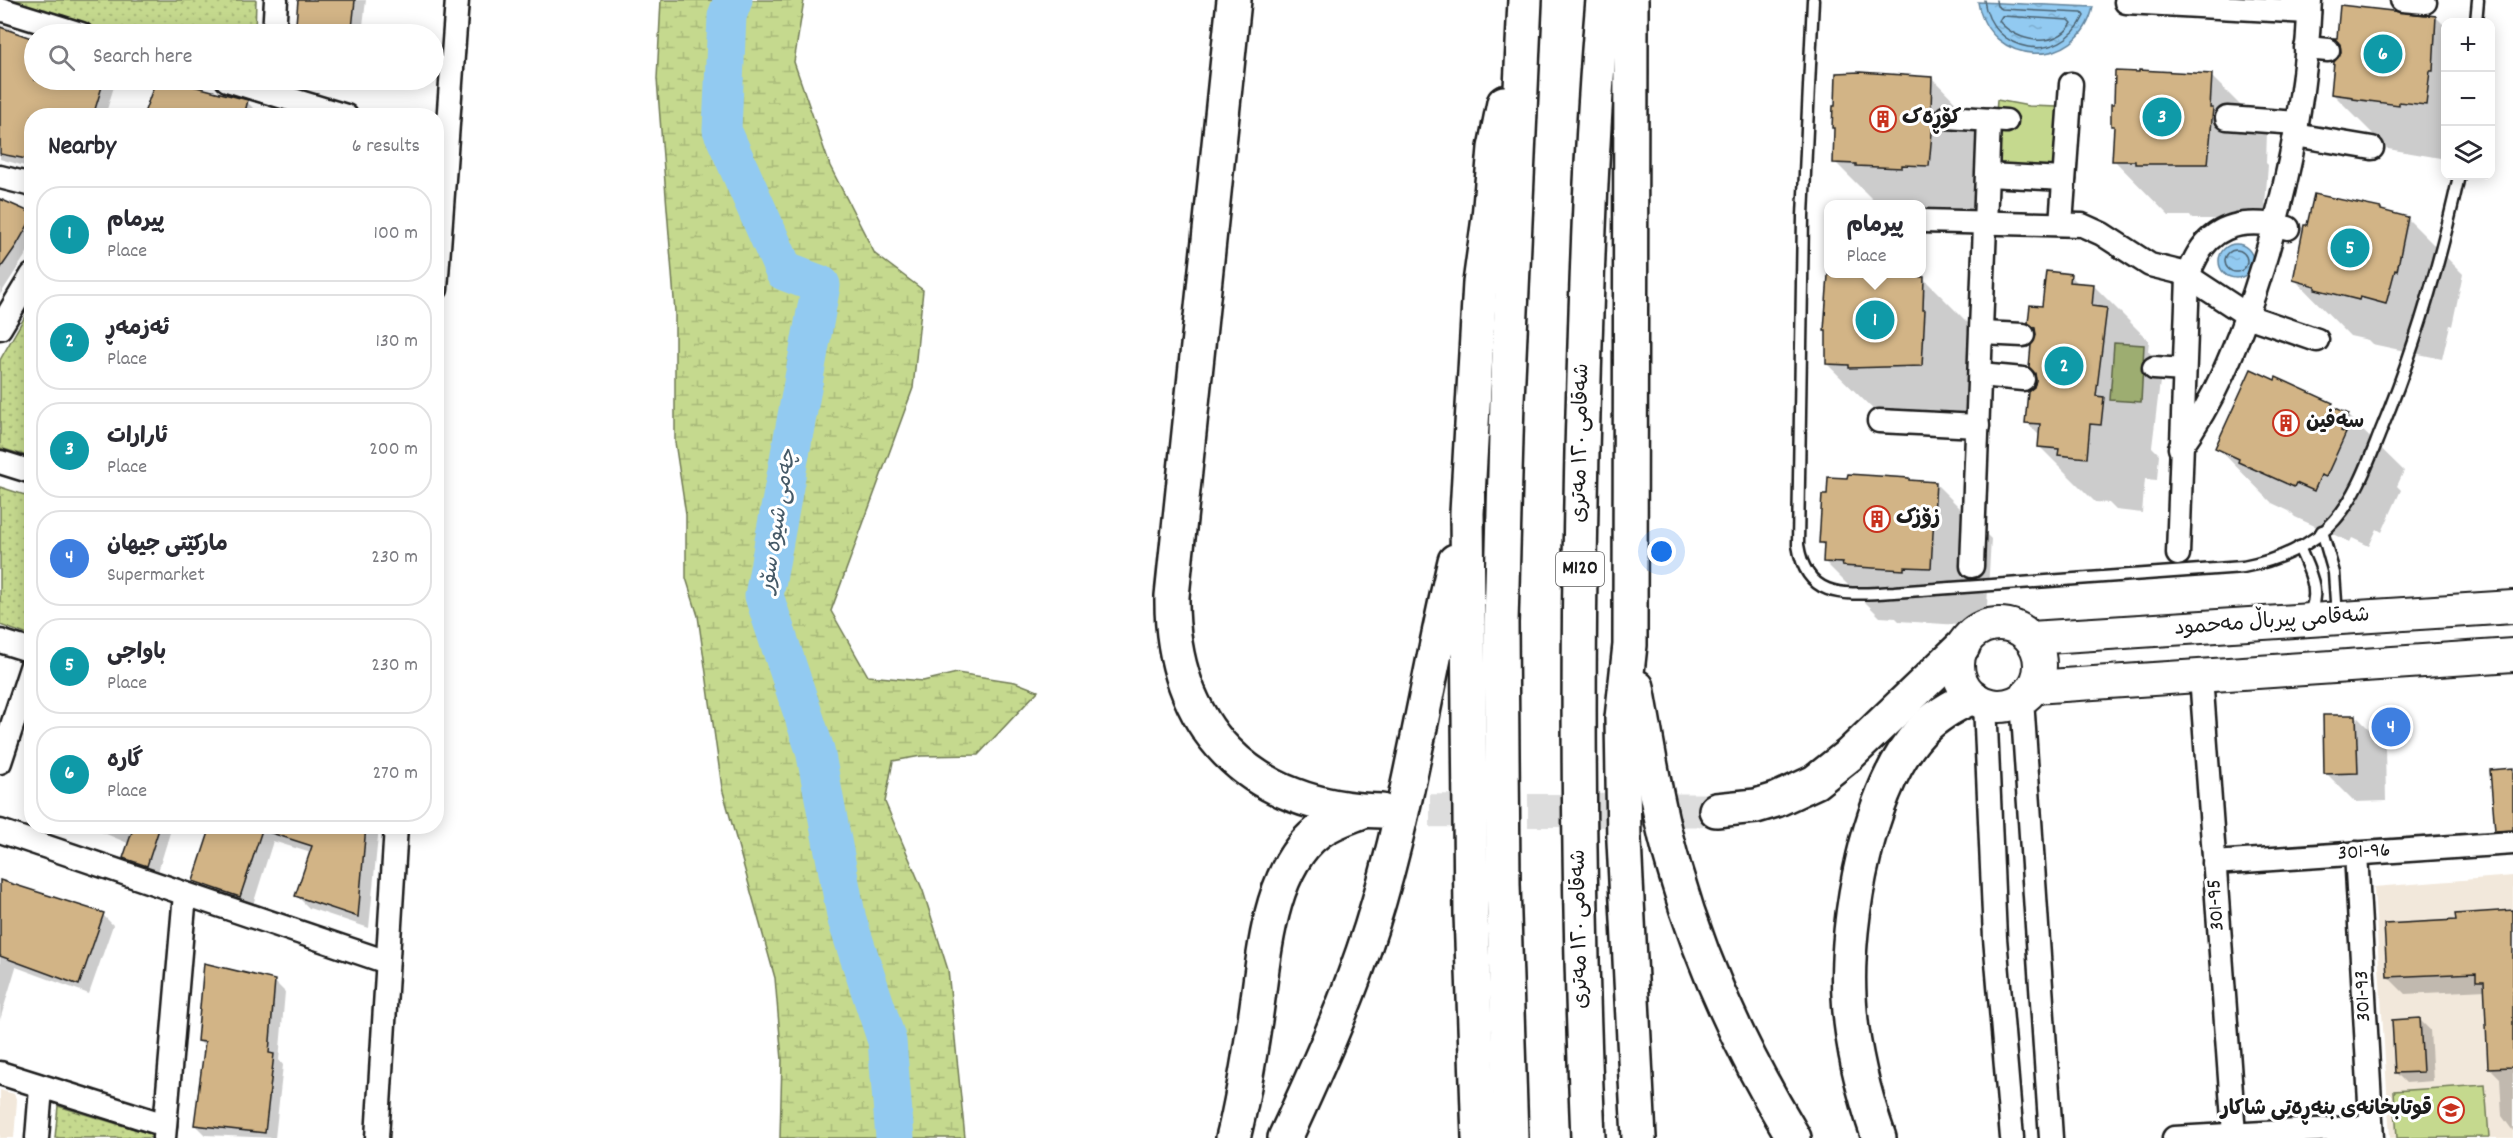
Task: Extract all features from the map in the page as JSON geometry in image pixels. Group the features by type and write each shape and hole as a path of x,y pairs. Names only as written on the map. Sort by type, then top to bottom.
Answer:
{"highway":[{"path":"1233,1138 1248,1070 1271,921 1289,867 1317,832 1340,819 1372,811 1332,807 1292,796 1264,782 1239,763 1223,747 1196,709 1186,687 1174,642 1172,596 1234,0"},
{"name":"شەقامی ١٢٠ مەتری","path":"1588,1138 1582,1010 1579,770 1581,512 1586,300 1603,0"},
{"path":"1631,0 1630,645 1622,718 1624,830 1639,1138"},
{"path":"1479,1138 1471,914 1467,513 1480,283 1495,148 1524,6"},
{"path":"1511,1138 1503,884 1501,623 1507,400 1524,6"},
{"path":"1285,1138 1328,1047 1371,928 1403,805 1467,513"},
{"path":"1630,645 1667,839 1685,905 1707,968 1735,1031 1768,1095 1794,1138"},
{"path":"1716,810 1756,806 1776,800 1815,782 1850,755 1963,646"},
{"path":"1879,1138 1859,1071 1849,996 1850,927 1857,887 1877,813 1903,756 1921,731 1934,719 1950,708 1979,700"}],"main road":[{"name":"شەقامی پیرباڵ مەحمود","path":"2031,638 2513,607"},
{"path":"2028,693 2039,675 2040,662 2038,649 2031,638 2012,625 1994,624 1977,630 1963,646 1958,659 1958,669 1966,689 1979,700 2004,706 2028,693 2202,676 2513,656"}],"street":[{"path":"275,24 276,0"},
{"path":"444,125 457,0"},
{"path":"2403,0 2425,2"},
{"path":"2126,2 2309,6 2317,49 2296,129 2282,226 2247,315 2235,370 2219,401 2202,418 2180,448"},
{"path":"0,9 49,24"},
{"path":"2061,224 2072,84"},
{"path":"280,90 326,108"},
{"path":"1947,117 1998,121 1988,175 1972,566"},
{"path":"2227,118 2296,129 2372,148"},
{"path":"1988,175 2064,179"},
{"path":"0,177 24,183"},
{"path":"1926,221 2082,225 2093,229 2150,265 2188,277 2247,315 2317,340"},
{"path":"2178,555 2180,448 2188,277 2200,249 2232,226 2257,221 2282,226"},
{"path":"0,328 24,288"},
{"path":"1982,333 2023,335"},
{"path":"2154,368 2184,370"},
{"path":"1980,375 2023,379"},
{"path":"1879,421 1978,426"},
{"path":"0,462 24,470"},
{"path":"0,641 24,648"},
{"name":"301-95","path":"2202,676 2234,1134"},
{"path":"0,762 24,689"},
{"path":"2028,693 2051,1138"},
{"path":"1979,700 1995,938 2012,1138"},
{"path":"0,831 387,962"},
{"path":"377,1138 395,834"},
{"name":"301-96","path":"2214,863 2513,843"},
{"name":"301-93","path":"2356,853 2371,1132"},
{"path":"0,1073 165,1131 185,894"},
{"path":"37,1138 41,1088"},
{"path":"2174,1138 2234,1134 2371,1132"}],"lane":[{"path":"1813,0 1803,216 1798,546 1801,564 1808,576 1819,586 1832,591 1857,594 1893,592 2243,567 2300,547 2338,516 2361,480 2405,372 2445,241 2458,180"},
{"path":"2476,18 2478,0"},
{"path":"2322,531 2334,573 2337,619"},
{"path":"2300,547 2315,588 2315,599 2305,621"}],"shaded area":[{"path":"2513,876 2513,1138 2390,1138 2374,887"},
{"path":"0,1090 14,1094 17,1101 14,1138 0,1138"}],"green space":[{"path":"0,0 256,0 255,24 62,24 0,7"},
{"path":"661,0 804,0 794,62 830,166 875,254 923,290 913,388 831,611 868,676 923,681 957,673 1015,682 1038,691 978,755 921,756 893,761 885,802 923,891 948,970 965,1138 780,1138 782,1060 775,978 722,788 698,616 686,578 686,515 675,442 675,312 657,79"},
{"path":"1997,100 2029,106 2058,107 2060,176 1992,173"},
{"path":"24,318 24,455 0,448 0,360"},
{"path":"2114,343 2144,345 2141,402 2110,400"},
{"path":"0,487 24,495 24,634 0,625"},
{"name":"قوتابخانەی بنەڕەتی شاکار","path":"2485,1085 2489,1137 2397,1138 2394,1091"},
{"path":"58,1106 154,1135 154,1138 55,1138"}],"water":[{"path":"1978,2 2093,7 2084,28 2071,43 2053,51 2034,53 2015,49 1998,39 1985,24"},
{"path":"2236,244 2248,249 2253,261 2248,273 2236,278 2224,273 2219,261 2224,249"}],"building":[{"path":"298,0 355,0 353,24 296,24"},
{"path":"2340,5 2436,16 2433,71 2430,71 2426,105 2399,102 2399,105 2331,94 2334,62 2341,52 2340,44 2334,38 2337,38"},
{"path":"0,27 24,35 24,90 101,90 95,108 24,108 24,158 0,154"},
{"path":"2139,70 2212,74 2210,108 2213,108 2208,164 2135,164 2135,161 2112,161 2114,126 2111,126 2111,104 2114,104 2115,71 2139,72"},
{"name":"کۆڕەک","path":"1860,72 1932,77 1931,110 1934,110 1929,166 1902,165 1902,168 1833,163 1834,128 1832,128 1836,73"},
{"path":"152,90 209,90 248,100 246,108 146,108"},
{"path":"2314,194 2381,208 2381,210 2408,217 2397,271 2395,270 2386,304 2315,289 2315,286 2293,280 2304,225 2307,225"},
{"path":"0,199 24,210 24,232 0,269"},
{"path":"2046,271 2071,274 2070,282 2094,284 2092,306 2107,308 2096,396 2104,397 2101,425 2090,424 2087,458 2058,455 2059,449 2038,447 2040,424 2025,423 2028,392 2034,387 2036,380 2035,373 2029,367 2031,345 2036,335 2035,328 2028,323 2030,305 2042,306"},
{"path":"1828,278 1924,278 1922,366 1849,368 1849,365 1826,364 1826,330 1824,330"},
{"name":"سەفین","path":"2251,369 2275,380 2276,377 2333,403 2331,406 2349,414 2341,431 2346,433 2326,477 2321,475 2314,491 2296,483 2294,487 2238,462 2239,459 2215,448"},
{"name":"زۆزک","path":"1848,474 1936,482 1931,568 1904,567 1904,570 1842,566 1843,563 1823,562 1824,543 1819,543 1822,495 1827,495 1828,477 1847,478"},
{"path":"2323,715 2356,715 2358,773 2324,774"},
{"path":"2513,768 2513,830 2495,831 2490,770"},
{"path":"131,834 157,834 147,866 123,858"},
{"path":"208,834 261,834 240,897 193,881"},
{"path":"274,834 365,834 358,917 295,896 312,846"},
{"path":"0,880 104,913 79,985 0,956"},
{"path":"2513,910 2513,1067 2488,1068 2484,981 2476,981 2476,973 2387,977 2384,924 2456,920 2455,914"},
{"path":"204,963 275,980 269,1053 274,1054 265,1133 194,1125 205,1042 197,1041"},
{"path":"2420,1018 2423,1072 2395,1073 2392,1020"}],"waterway":[{"name":"چەمی شیوە سۆر","path":"733,0 727,16 722,130 784,271 821,285 764,596 815,750 847,920 887,1041 895,1138"}],"tunnel":[{"path":"1381,811 1716,810"}],"place":[{"name":"گارە","path":"2383,54"},
{"name":"ئارارات","path":"2162,117"},
{"name":"کۆڕەک","path":"1883,119"},
{"name":"باواجی","path":"2350,248"},
{"name":"پیرمام","path":"1875,320"},
{"name":"ئەزمەڕ","path":"2064,366"},
{"name":"سەفین","path":"2286,423"},
{"name":"زۆزک","path":"1877,519"},
{"name":"مارکێتی جیهان","path":"2391,727"},
{"name":"قوتابخانەی بنەڕەتی شاکار","path":"2451,1110"}]}
